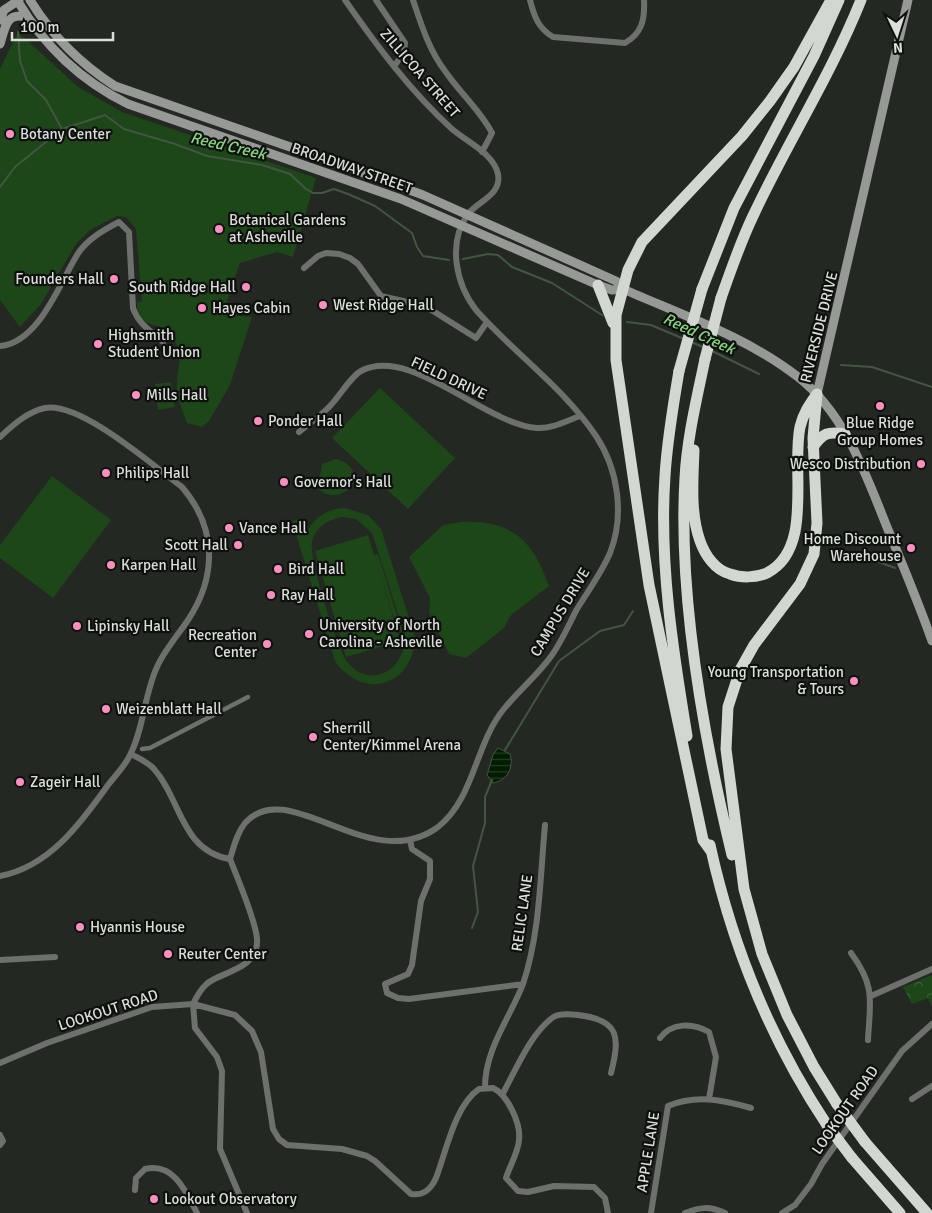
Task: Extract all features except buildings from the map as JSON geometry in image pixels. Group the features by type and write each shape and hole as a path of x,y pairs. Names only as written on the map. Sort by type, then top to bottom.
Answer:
{"highway":[{"path":"711,851 703,840 651,594 616,360 614,327 628,270 642,242 742,136 770,101 794,67 831,0"},
{"path":"839,0 814,56 734,208 702,289 679,371 670,420 665,476 665,544 669,599 681,700 711,851 732,930 755,993 792,1067 828,1125 852,1158 900,1213"},
{"path":"744,889 740,884 736,871 707,736 688,596 684,544 684,478 690,431 710,334 737,251 752,217 832,64 861,0"},
{"path":"598,285 614,327"},
{"path":"694,418 696,433 694,503 696,530 701,544 713,563 727,574 746,577 756,576 776,567 792,547 796,528 800,429 807,407 817,394"},
{"path":"817,394 813,447 817,533 809,569 800,584 754,645 740,670 728,707 726,748 728,778 744,889 760,946 774,985 810,1059 837,1104 865,1142 927,1213"},
{"path":"813,447 821,435 826,432 845,434"}],"main road":[{"name":"BROADWAY STREET","path":"18,0 26,16 50,47 77,73 111,96 128,104 393,196 462,224 598,285 612,290 622,289"},
{"path":"0,20 4,10 18,0"},
{"name":"BROADWAY STREET","path":"30,0 58,39 89,68 115,86 342,165 468,215 616,281 622,289 766,355 798,377 817,394"},
{"name":"RIVERSIDE DRIVE","path":"908,0 817,394 845,434 886,525 932,641"},
{"path":"0,44 6,22 15,15 26,16"}],"street":[{"name":"ZILLICOA STREET","path":"346,0 385,55 432,110 454,131 482,152 496,169 498,185 490,196 468,215 462,224"},
{"path":"376,0 405,43 404,53 395,65"},
{"path":"413,0 424,33 444,70 484,118 492,134 482,152"},
{"path":"530,0 538,22 544,31 553,37 624,43 634,38 643,24 644,0"},
{"path":"0,346 14,342 44,315 64,284 80,251 102,231 119,222 129,232 133,308 137,318 144,327 163,342"},
{"name":"CAMPUS DRIVE","path":"230,859 238,834 246,822 263,812 283,808 379,841 410,840 436,828 454,810 461,798 488,734 501,712 552,655 610,553 617,519 618,501 616,482 606,455 596,436 580,416 486,322 467,298 458,276 456,260 462,224"},
{"path":"304,268 318,256 339,254 358,264 381,296 389,300 425,306 476,338 486,322"},
{"name":"FIELD DRIVE","path":"299,432 327,409 359,372 390,366 410,370 516,423 535,428 550,427 580,416"},
{"path":"0,437 20,420 35,412 54,407 66,409 95,424 182,487 200,512 210,556 205,589 190,618 157,667 130,754 91,808 64,841 33,864 0,876"},
{"path":"142,749 150,748 248,696"},
{"path":"130,754 152,767 165,784 183,822 198,843 215,856 230,859 257,939 252,959 245,964 214,977 204,985 193,1004 196,1028 221,1064 223,1080 219,1132 220,1149 247,1213"},
{"name":"RELIC LANE","path":"486,1087 485,1071 490,1055 522,984 536,931 544,825"},
{"path":"410,840 412,848 430,862 430,879 421,901 412,965 408,974 385,984 387,993 398,998 409,999 522,984"},
{"path":"851,953 866,976 870,996 868,1040"},
{"path":"0,960 55,957"},
{"path":"870,996 932,969"},
{"name":"LOOKOUT ROAD","path":"0,1063 47,1043 152,1007 193,1004 235,1015 245,1022 252,1031 261,1052 270,1118 279,1139 292,1146 342,1149 367,1156 411,1194 423,1194 432,1186 463,1106 473,1093 486,1087"},
{"path":"502,1095 540,1029 554,1016 570,1014 607,1023 613,1030 617,1045 611,1073"},
{"name":"LOOKOUT ROAD","path":"782,1213 795,1205 811,1184 822,1164 902,1051 932,1024"},
{"path":"660,1038 666,1030 679,1026 698,1026 709,1032 716,1057 709,1099 727,1100 751,1108"},
{"path":"912,1099 932,1086"},
{"path":"486,1087 497,1090 502,1095 516,1121 520,1138 506,1178 510,1184 518,1191 528,1192 554,1186 594,1187 605,1198 608,1213"},
{"name":"APPLE LANE","path":"651,1213 668,1106 679,1102 709,1099"},
{"path":"0,1135 4,1141 0,1145"},
{"path":"135,1190 136,1178 145,1169 164,1169 175,1177 197,1213"},
{"path":"685,1213 696,1209 712,1207 726,1213"}],"green space":[{"name":"Botanical Gardens at Asheville","path":"18,32 78,87 122,112 316,178 293,257 277,252 240,263 227,301 232,315 252,317 230,385 209,421 202,427 187,423 180,404 177,390 179,356 176,344 167,331 145,322 138,312 137,302 142,302 136,229 126,217 117,216 90,230 76,244 41,304 20,327 0,300 0,69"},
{"path":"171,382 175,407 158,410 155,384"},
{"path":"380,388 455,458 408,509 332,438"},
{"path":"336,459 349,466 356,479 345,492 329,495 318,489 322,464"},
{"path":"52,476 111,520 53,598 0,558 0,545"},
{"path":"345,508 368,515 381,529 418,647 414,648 409,662 401,673 391,680 380,684 368,684 356,680 335,661 292,521 299,519 305,535 316,519 326,512","holes":["343,517 356,519 372,533 404,633 404,645 401,656 388,671 379,675 359,672 349,664 344,656 331,624 312,550 314,536 323,524"]},
{"path":"479,522 494,525 507,529 518,536 536,556 549,586 511,615 504,628 466,658 449,654 429,613 430,598 409,557 443,525"},
{"path":"368,535 374,555 378,554 402,631 398,632 377,564 400,641 346,657 315,551"},
{"path":"932,975 932,1007 928,998 912,1004 903,987"}],"shaded area":[{"path":"498,748 510,754 511,764 506,776 493,783 487,775 493,755"}],"waterway":[{"path":"18,32 20,61 27,81 46,100 62,129"},
{"name":"Reed Creek","path":"0,187 15,167 62,129 105,115 124,129 175,144 207,156 262,165 290,174 313,193 322,193 334,189 348,194 375,206 412,233 417,247 423,256 449,260"},
{"name":"Reed Creek","path":"463,259 488,254 498,255 512,267 552,283 602,315"},
{"name":"Reed Creek","path":"627,322 651,325 684,339"},
{"name":"Reed Creek","path":"691,342 703,347"},
{"name":"Reed Creek","path":"712,351 759,374"},
{"name":"Reed Creek","path":"841,365 872,367 932,387"},
{"path":"833,556 876,561 895,568"},
{"path":"505,750 559,661 600,631 624,625 633,611"},
{"path":"472,928 478,912 473,866 485,823 485,797 492,780"}],"place":[{"name":"Botany Center","path":"10,134"},
{"name":"Botanical Gardens at Asheville","path":"219,229"},
{"name":"Founders Hall","path":"114,279"},
{"name":"South Ridge Hall","path":"246,287"},
{"name":"West Ridge Hall","path":"323,305"},
{"name":"Hayes Cabin","path":"202,308"},
{"name":"Highsmith Student Union","path":"98,344"},
{"name":"Mills Hall","path":"136,395"},
{"name":"Blue Ridge Group Homes","path":"880,406"},
{"name":"Ponder Hall","path":"258,421"},
{"name":"Wesco Distribution","path":"921,464"},
{"name":"Philips Hall","path":"106,473"},
{"name":"Governor's Hall","path":"284,482"},
{"name":"Vance Hall","path":"229,528"},
{"name":"Scott Hall","path":"238,545"},
{"name":"Home Discount Warehouse","path":"911,548"},
{"name":"Karpen Hall","path":"111,565"},
{"name":"Bird Hall","path":"278,569"},
{"name":"Ray Hall","path":"271,595"},
{"name":"Lipinsky Hall","path":"77,626"},
{"name":"University of North Carolina - Asheville","path":"309,634"},
{"name":"Recreation Center","path":"267,644"},
{"name":"Young Transportation & Tours","path":"854,681"},
{"name":"Weizenblatt Hall","path":"106,709"},
{"name":"Sherrill Center/Kimmel Arena","path":"313,737"},
{"name":"Zageir Hall","path":"20,782"},
{"name":"Hyannis House","path":"80,927"},
{"name":"Reuter Center","path":"168,954"},
{"name":"Lookout Observatory","path":"154,1199"}]}
